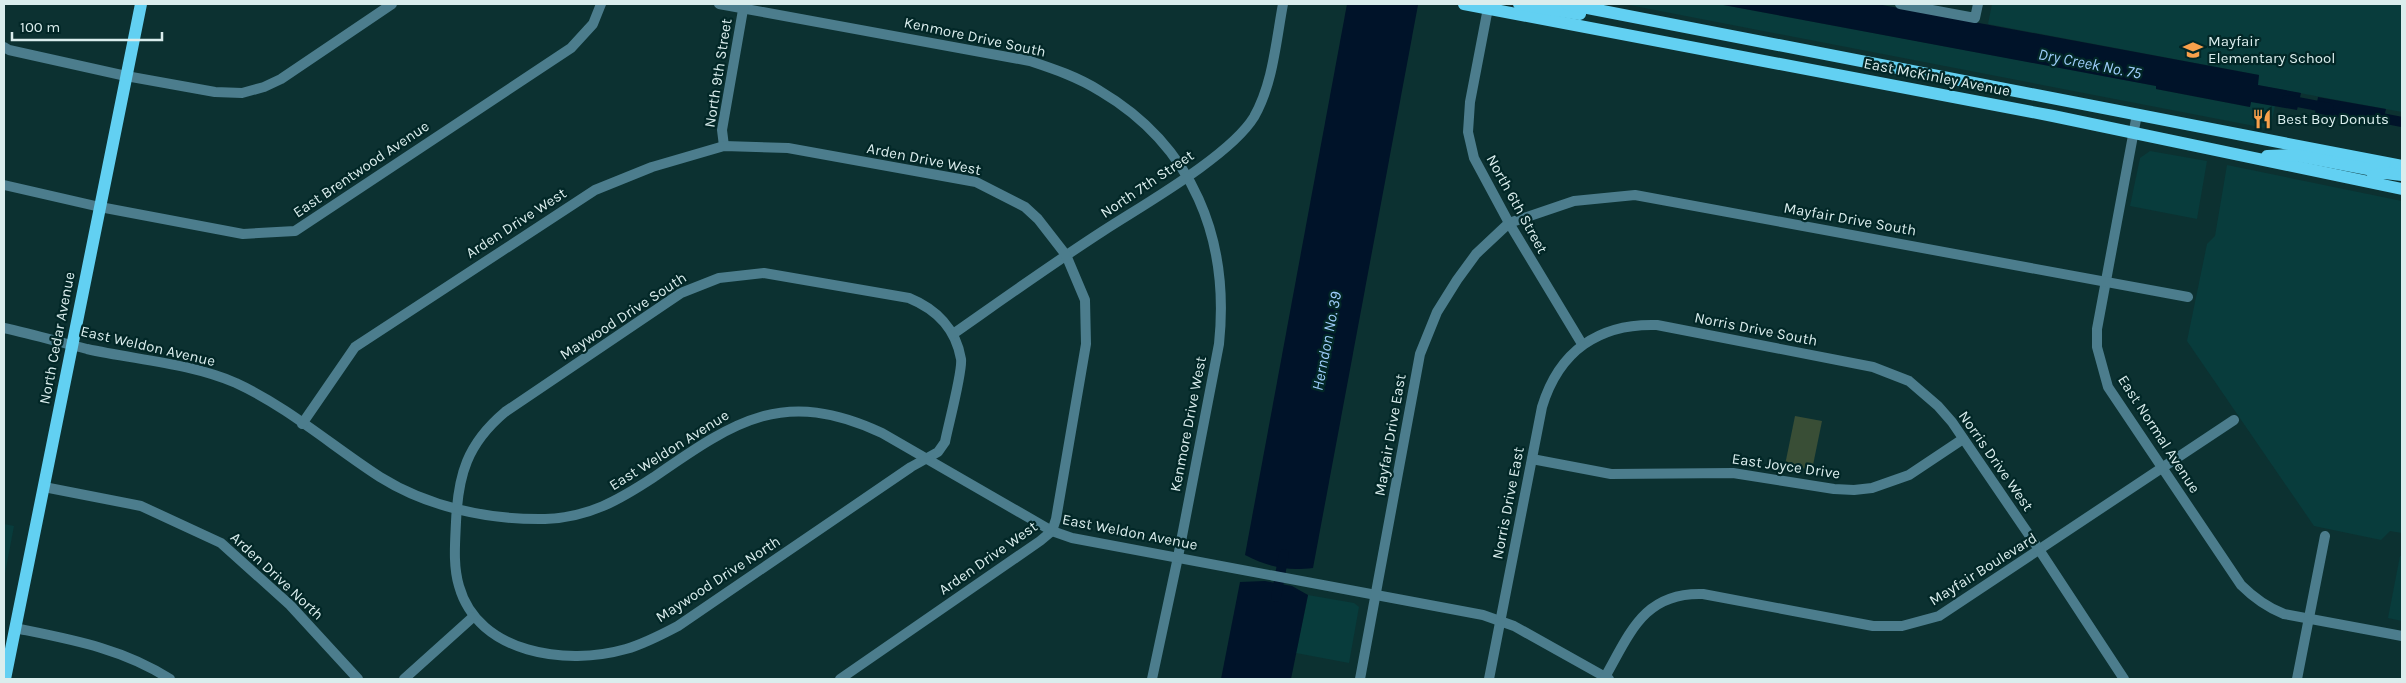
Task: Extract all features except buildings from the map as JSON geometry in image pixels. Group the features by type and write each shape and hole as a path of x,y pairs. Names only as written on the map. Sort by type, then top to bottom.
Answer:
{"main road":[{"name":"North Cedar Avenue","path":"5,679 141,4"},
{"name":"East McKinley Avenue","path":"1464,4 1490,6 2053,116 2402,189"},
{"path":"1520,4 1579,14 1617,13"},
{"name":"East McKinley Avenue","path":"1567,4 2402,166"},
{"path":"2250,157 2295,155 2373,170 2385,163"},
{"path":"2367,182 2370,177 2385,173 2402,175"}],"street":[{"path":"4,47 9,50 126,76 215,92 242,93 264,87 281,79 392,4"},
{"name":"East Brentwood Avenue","path":"4,185 100,207 243,234 295,231 570,48 593,24 600,4"},
{"name":"Kenmore Drive South","path":"719,4 743,6 1030,61 1066,74 1099,90 1145,125 1188,175"},
{"name":"North 7th Street","path":"953,334 1066,255 1188,175 1238,136 1252,119 1263,101 1284,4"},
{"path":"1900,4 1975,18 1978,4"},
{"name":"North 9th Street","path":"724,146 722,130 743,6"},
{"name":"North 6th Street","path":"1490,6 1470,102 1468,132 1474,158 1509,224 1582,344"},
{"name":"East Normal Avenue","path":"2137,114 2097,329 2096,347 2101,368 2112,393 2241,585 2269,608 2309,619 2402,636"},
{"name":"Arden Drive West","path":"302,424 354,347 595,190 652,167 724,146 788,148 976,182 1025,207 1038,219 1066,255 1084,300 1086,344 1056,519 1052,531 840,679"},
{"name":"Kenmore Drive West","path":"1152,679 1178,557 1218,344 1221,318 1217,258 1209,226 1188,175"},
{"name":"Mayfair Drive South","path":"1509,224 1574,201 1635,196 2188,297"},
{"name":"Mayfair Drive East","path":"1360,679 1420,354 1437,312 1457,280 1476,254 1509,224"},
{"name":"Maywood Drive South","path":"457,509 460,479 465,465 479,438 490,424 668,301 697,285 739,274 764,273 908,298 934,312 945,322 953,334"},
{"name":"Norris Drive South","path":"1582,344 1616,329 1641,325 1657,325 1873,367 1901,377 1922,390"},
{"name":"East Weldon Avenue","path":"4,328 72,345 208,373 261,396 382,478 407,491 457,509 493,516 544,519 572,517 593,512 631,492 730,427 755,417 773,413 799,411 832,414 857,421 1052,531 1072,538 1483,615 1500,620 1607,678"},
{"path":"928,460 938,452 945,442 962,360 953,334"},
{"name":"Norris Drive East","path":"1489,679 1532,460 1548,389 1556,372 1582,344"},
{"name":"Norris Drive West","path":"1922,390 1938,406 1963,439 2040,551 2124,679"},
{"name":"Mayfair Boulevard","path":"1607,678 1633,627 1644,614 1673,597 1703,594 1859,624 1902,626 1916,624 1950,611 2162,466 2234,420"},
{"name":"East Joyce Drive","path":"1532,460 1611,474 1734,473 1834,490 1854,490 1872,488 1909,475 1963,439"},
{"name":"Maywood Drive North","path":"457,509 455,571 459,588 473,617 490,632 510,644 536,652 563,655 594,655 625,650 653,640 678,626 911,467 928,460"},
{"name":"Arden Drive North","path":"44,487 141,506 220,543 290,605 358,679"},
{"path":"2298,679 2325,536"},
{"path":"404,679 473,617"},
{"path":"15,628 98,645 128,657 170,679"}],"shaded area":[{"path":"1624,4 1718,4 2157,86 2156,89 2250,107 2251,101 2275,106 2270,129"},
{"path":"1992,4 2402,4 2402,112 2257,85 2259,75 1988,24"},
{"path":"2150,151 2207,161 2197,219 2130,206 2140,158"},
{"path":"2227,165 2402,201 2402,533 2390,531 2381,540 2314,526 2187,341 2207,244 2215,236"},
{"path":"4,524 14,526 4,579"},
{"path":"2400,556 2402,556 2402,621 2388,618"},
{"path":"1308,595 1354,603 1359,607 1349,663 1296,653"}],"green space":[{"path":"1795,416 1822,421 1812,470 1785,465"}],"water":[{"path":"1347,4 1418,5 1313,568 1294,569 1262,563 1245,555"},
{"path":"1718,4 1877,4 2259,75 2258,85 2301,93 2297,110 2251,102 2250,107 2156,89 2156,86"},
{"path":"2318,97 2386,109 2382,126 2315,113"},
{"path":"1265,581 1292,586 1308,595 1291,679 1221,679 1240,582"}],"waterway":[{"name":"Dry Creek No. 75","path":"2287,100 2329,108"},
{"name":"Dry Creek No. 75","path":"2371,116 2402,122"},
{"name":"Herndon No. 39","path":"1276,597 1284,554"}],"place":[{"name":"Mayfair Elementary School","path":"2193,50"},
{"name":"Best Boy Donuts","path":"2262,119"}]}
